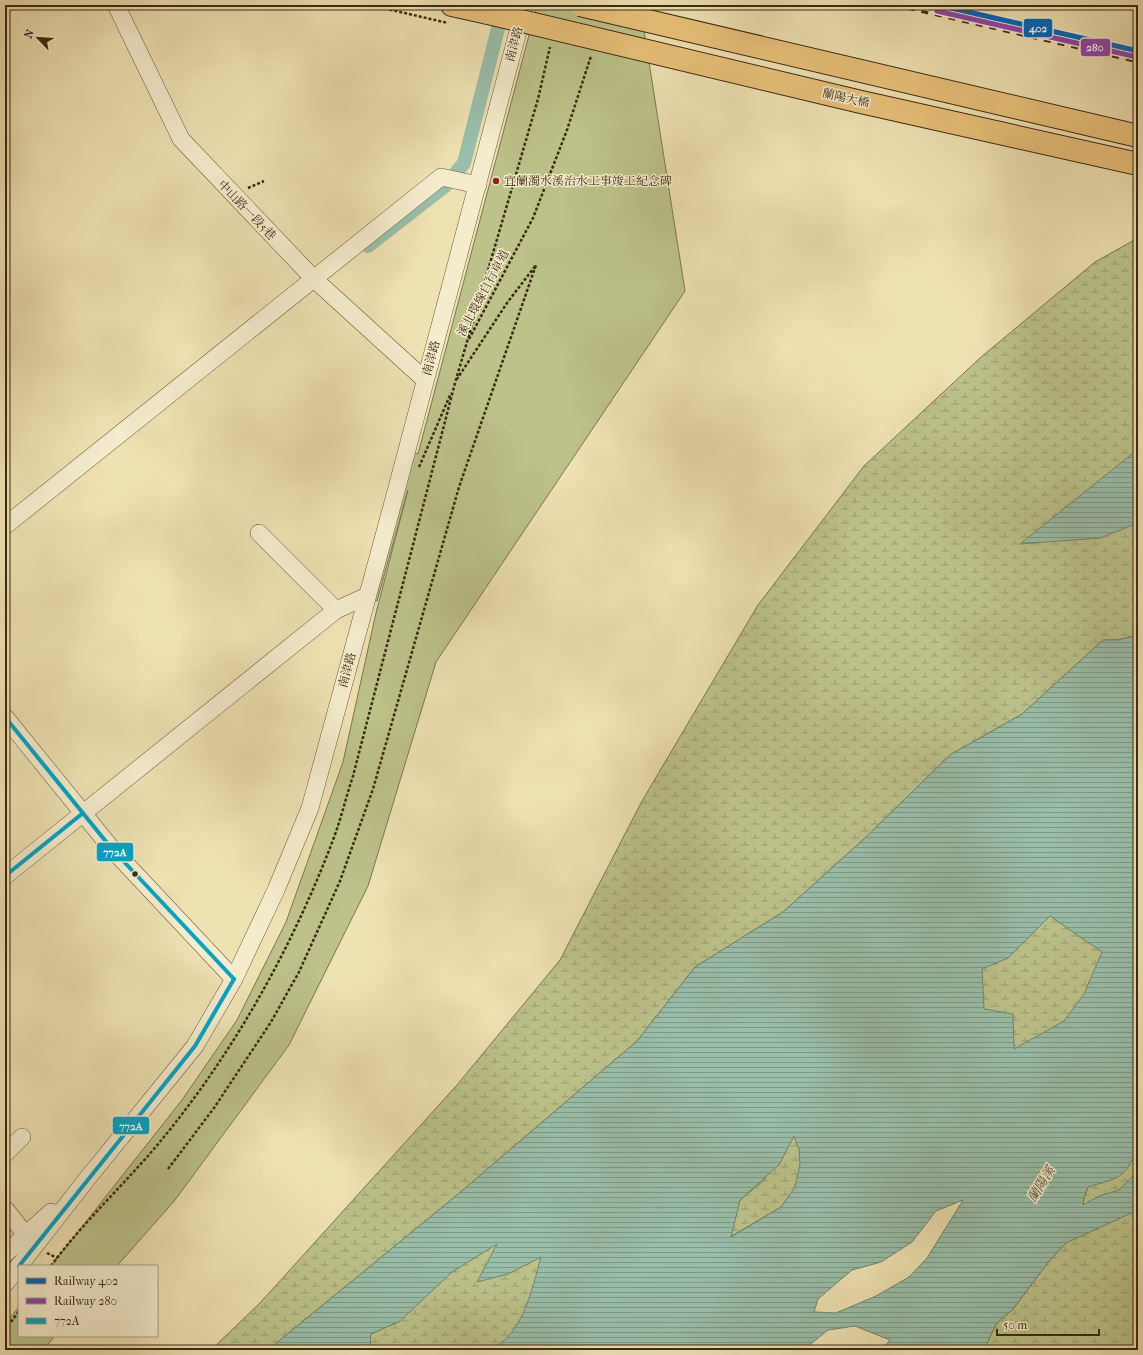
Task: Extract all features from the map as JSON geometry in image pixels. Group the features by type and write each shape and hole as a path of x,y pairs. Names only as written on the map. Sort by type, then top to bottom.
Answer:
{"main road":[{"path":"580,5 1138,136"},
{"name":"蘭陽大橋","path":"452,15 488,13 552,38 1138,164"}],"street":[{"name":"中山路一段5巷","path":"116,5 180,139 319,284 425,380"},
{"name":"南津路","path":"20,1265 87,1179 195,1046 234,978 276,890 310,808 367,596 396,495 425,380 525,5"},
{"path":"5,526 319,284 440,178 478,185"},
{"path":"259,533 336,610"},
{"path":"5,876 336,610 367,596"},
{"path":"5,717 83,814 123,860 234,978"},
{"path":"5,1154 22,1137"},
{"path":"5,1254 87,1179"},
{"path":"5,1209 26,1236"},
{"name":"南津路","path":"5,1284 18,1267"}],"path":[{"path":"370,5 452,15"},
{"name":"溪北環線自行車道","path":"552,38 538,99 466,346 533,218 567,130 592,54"},
{"path":"168,1170 214,1108 271,1022 299,972 340,881 373,789 459,487 536,265 508,303 455,383 422,464 417,469"},
{"path":"52,1265 57,1258"},
{"path":"5,1330 18,1312"}],"green space":[{"path":"537,5 640,5 685,291 436,662 368,886 289,1045 175,1200 118,1265 52,1265 182,1100 237,1020 286,922 343,762 376,613 408,490 377,601 369,598 410,451 418,454"},
{"path":"1138,238 1138,635 1118,640 1103,640 1022,714 950,755 865,838 783,912 695,967 637,1041 457,1195 268,1350 211,1350 260,1303 457,1085 560,960 642,801 758,605 864,466 980,358 1095,262"},
{"path":"1138,798 1087,1042 911,1060 916,1030"},
{"path":"883,1077 781,1207 730,1237 740,1200 763,1181 793,1136"},
{"path":"1138,1121 1138,1350 984,1350 996,1324 1013,1309 1050,1260 1066,1243 1083,1206 1088,1187"},
{"path":"548,1146 582,1350 323,1350 360,1339 400,1321"},
{"path":"18,1308 18,1337 54,1337 43,1350 5,1350 5,1324"}],"water":[{"path":"1138,449 1138,523 1100,538 1020,544"},
{"name":"蘭陽溪","path":"1138,635 1138,1149 1128,1167 1119,1176 1088,1187 1083,1205 1099,1196 1119,1190 1138,1171 1138,1210 1066,1243 1050,1260 1013,1309 996,1324 984,1350 882,1350 890,1340 855,1326 828,1330 803,1350 488,1350 500,1344 518,1323 530,1297 541,1257 508,1274 477,1282 497,1244 452,1272 400,1321 371,1334 370,1350 268,1350 457,1195 637,1041 695,967 783,912 865,838 950,755 1022,714 1103,640 1118,640","holes":["1050,916 1102,952 1084,994 1064,1021 1014,1049 1013,1014 984,1009 982,969 1008,958","794,1136 799,1149 800,1164 795,1187 781,1207 731,1237 740,1200 779,1165","963,1200 927,1258 909,1277 876,1296 836,1313 814,1312 818,1299 852,1270 881,1262 912,1242 936,1211"]}],"waterway":[{"path":"368,246 445,186 464,163 504,5"}],"railway":[{"path":"894,5 1138,62"}],"rail line":[{"name":"402","path":"938,5 1138,51"},
{"name":"280","path":"937,11 1137,57"}],"transit line":[{"name":"772A","path":"5,717 112,849 234,979"},
{"name":"772A","path":"5,876 83,813"},
{"name":"772A","path":"20,1265 195,1046 234,979"}],"place":[{"name":"宜蘭濁水溪治水工事竣工紀念碑","path":"496,181"}]}
